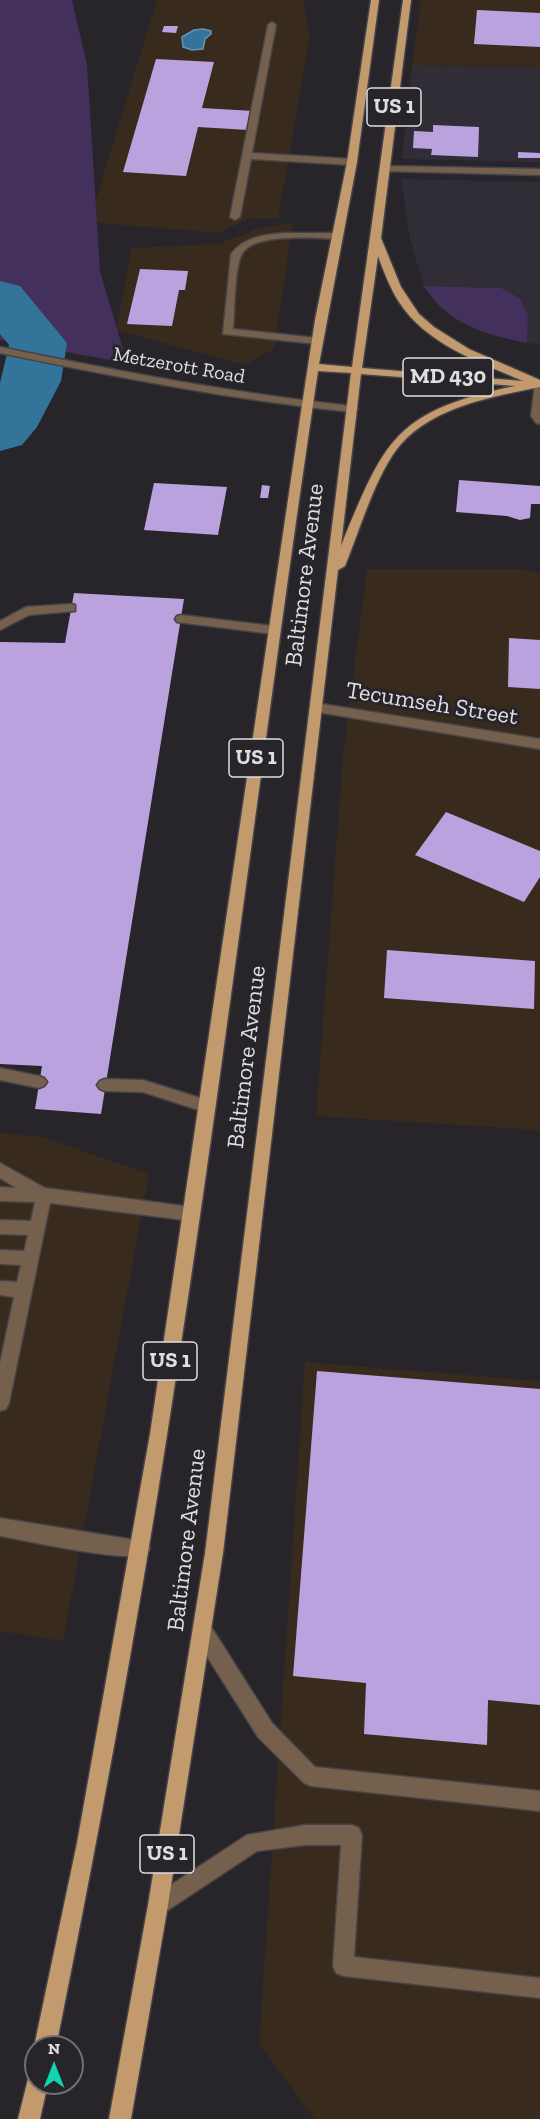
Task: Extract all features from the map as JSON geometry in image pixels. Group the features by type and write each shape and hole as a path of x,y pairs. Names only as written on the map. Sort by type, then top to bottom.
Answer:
{"main road":[{"name":"Baltimore Avenue","path":"48,2035 70,1931 141,1548 208,1107 273,630 307,405 351,162 375,0"},
{"name":"Baltimore Avenue","path":"120,2119 203,1632 352,409 407,0"},
{"path":"376,238 404,302 422,321 447,341 540,384"},
{"name":"MD 430","path":"313,367 540,384"},
{"path":"332,581 385,459 406,434 425,420 483,395 540,384"},
{"path":"29,2119 34,2095"}],"street":[{"path":"235,218 249,156 272,25"},
{"path":"249,156 351,162"},
{"path":"386,169 540,172"},
{"path":"317,341 227,332 236,254 246,243 289,234 337,236"},
{"name":"Metzerott Road","path":"0,350 171,384 307,405 352,409"},
{"path":"540,384 537,416 540,421"},
{"path":"0,626 26,611 71,608"},
{"path":"181,619 273,630"},
{"name":"Tecumseh Street","path":"316,708 540,744"},
{"path":"0,1074 39,1082"},
{"path":"105,1085 143,1086 208,1107"},
{"path":"0,1170 44,1195"},
{"path":"0,1194 44,1195 192,1214"},
{"path":"0,1400 4,1368 24,1290 44,1195"},
{"path":"0,1227 37,1228"},
{"path":"0,1257 31,1258"},
{"path":"0,1288 24,1290"},
{"path":"0,1527 101,1545 141,1548"},
{"path":"203,1632 265,1730 311,1776 540,1801"},
{"path":"158,1905 254,1842 305,1835 352,1835 343,1966 540,1988"}],"shaded area":[{"path":"0,0 72,0 87,65 100,271 127,363 0,340"},
{"path":"157,0 303,0 310,35 278,219 250,218 218,233 89,222"},
{"path":"421,0 540,0 540,68 412,65"},
{"path":"412,65 540,68 540,162 402,159"},
{"path":"401,179 540,182 540,344 527,343 528,315 520,297 501,288 424,286 410,239"},
{"path":"293,223 274,349 244,365 116,330 132,248 219,244 256,229"},
{"path":"424,286 501,288 520,298 528,315 527,343 482,331 456,319 433,299"},
{"path":"367,569 521,569 540,573 540,1130 316,1116 343,756"},
{"path":"0,1133 42,1137 149,1174 63,1641 0,1631"},
{"path":"305,1362 540,1381 540,2119 315,2119 259,2044"}],"water":[{"path":"194,30 211,31 211,34 205,39 203,49 192,50 183,47 182,37"}],"building":[{"path":"477,10 540,13 540,47 474,44"},
{"path":"164,26 178,26 176,33 162,32"},
{"path":"156,59 214,62 202,108 253,111 248,130 198,127 186,176 123,172"},
{"path":"433,125 479,127 478,157 431,155 432,149 413,148 414,131 433,132"},
{"path":"518,152 540,153 540,158 518,158"},
{"path":"140,269 188,271 185,290 179,290 172,326 127,324"},
{"path":"459,480 540,486 540,504 531,504 530,518 520,520 507,516 456,512"},
{"path":"154,483 227,487 218,535 144,530"},
{"path":"262,485 270,486 268,498 260,498"},
{"path":"74,593 184,599 101,1114 35,1109 42,1066 0,1064 0,642 65,643"},
{"path":"509,638 540,640 540,689 508,687"},
{"path":"446,812 540,851 540,877 524,902 415,855"},
{"path":"387,950 535,961 534,1009 384,998"},
{"path":"317,1371 540,1389 540,1705 488,1700 487,1745 364,1734 366,1683 293,1676"}],"waterway":[{"path":"0,298 38,343 31,381 6,427 0,432"}]}
